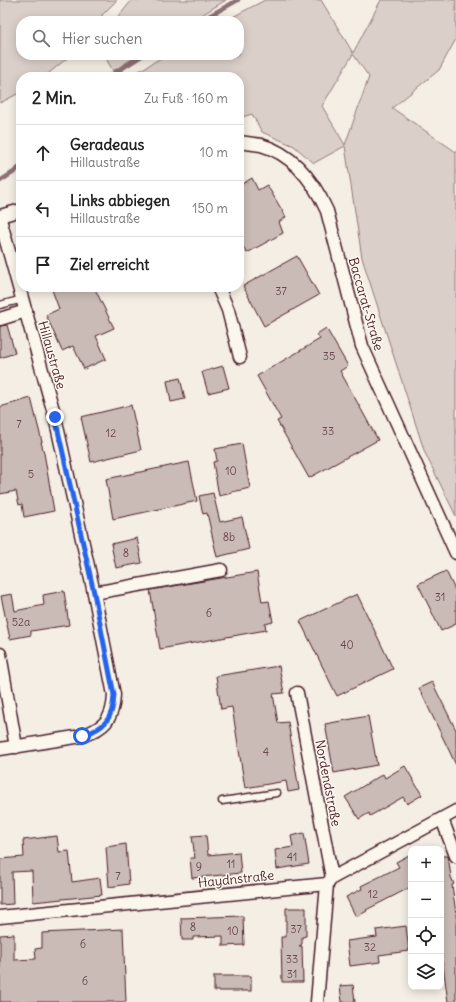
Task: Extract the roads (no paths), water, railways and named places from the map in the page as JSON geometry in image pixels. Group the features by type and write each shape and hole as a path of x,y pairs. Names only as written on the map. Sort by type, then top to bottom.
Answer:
{"street":[{"name":"Baccarat-Straße","path":"244,143 261,146 278,152 303,172 320,196 327,211 362,346 456,552"},
{"path":"0,217 16,212"},
{"name":"Hillaustraße","path":"0,217 16,276"},
{"name":"Hillaustraße","path":"0,749 82,736 100,728 106,723 114,705 114,695 94,593 55,417 20,292"},
{"path":"220,292 228,310 240,357"},
{"path":"0,319 24,305"},
{"path":"94,593 221,570"},
{"path":"0,654 16,747"},
{"name":"Nordendstraße","path":"297,693 329,881 317,1002"},
{"name":"Haydnstraße","path":"0,917 329,881 456,811"},
{"path":"442,819 456,856"}],"lane":[{"path":"0,304 24,305"},
{"path":"222,801 276,793"}],"waterway":[{"path":"209,16 238,0"},
{"path":"116,72 135,60"},
{"path":"0,181 16,170"}]}
